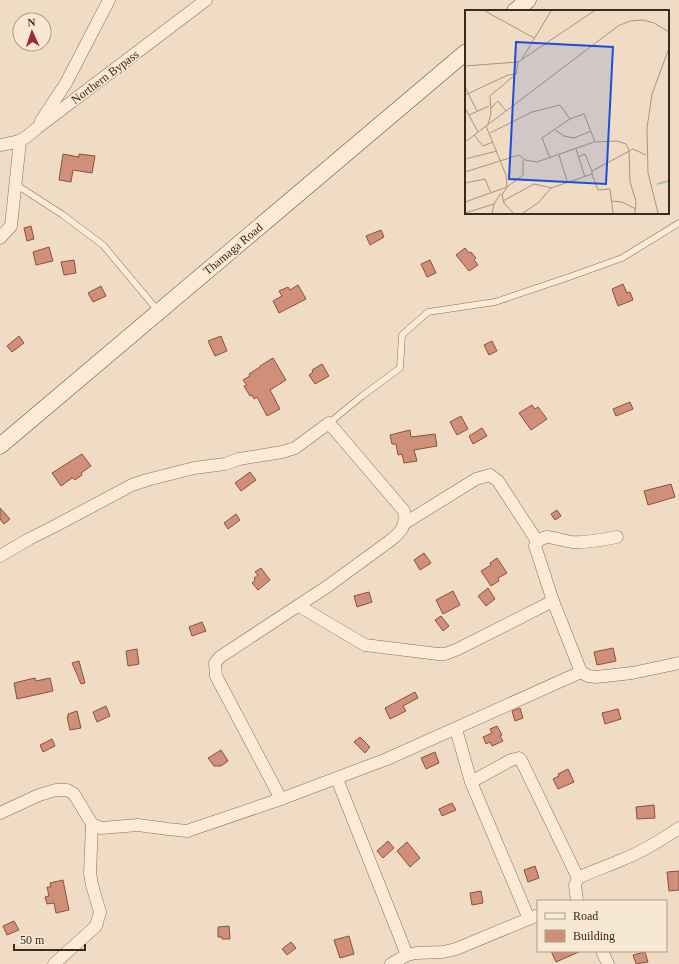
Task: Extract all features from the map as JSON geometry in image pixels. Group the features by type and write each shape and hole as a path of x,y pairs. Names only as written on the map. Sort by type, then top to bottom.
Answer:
{"main road":[{"path":"516,10 528,0"},
{"name":"Thamaga Road","path":"0,446 465,53"}],"street":[{"path":"37,128 66,83 109,0"},
{"name":"Northern Bypass","path":"0,145 20,141 28,136 206,0"},
{"path":"0,238 5,226 15,184 20,141"},
{"path":"0,556 29,539 132,485 194,468 225,464 239,459 282,452 295,448 329,423 404,511 405,523"},
{"path":"281,800 216,676 215,663 220,658 328,586 391,540 400,532 405,523 476,479 490,475 498,481 537,541"},
{"path":"617,537 586,542 572,542 550,537 537,541 535,546 553,601 581,672 588,676 596,677 632,673 679,663"},
{"path":"299,606 365,645 445,654 458,649 553,601"},
{"path":"92,824 101,828 138,824 168,830 187,831 281,800 387,759 581,672"},
{"path":"391,964 407,955 416,953 443,952 456,949 533,917 471,782 456,729"},
{"path":"471,782 511,760 519,758 578,878"},
{"path":"337,779 407,955"},
{"path":"0,813 39,795 56,790 67,790 74,794 92,824 90,873 100,912 99,919 96,926 54,964"},
{"path":"576,900 575,885 578,878 599,868 619,862 646,849 679,828"},
{"path":"602,952 608,964"}],"lane":[{"path":"15,184 63,215 104,245 158,312"},
{"path":"329,423 400,368 402,336 428,312 495,302 572,276 622,258 679,223"}],"building":[{"path":"63,154 79,157 79,154 95,156 92,173 73,170 71,182 59,180"},
{"path":"31,226 34,239 27,241 24,228"},
{"path":"381,230 384,237 370,245 366,236"},
{"path":"49,247 53,261 36,265 33,252"},
{"path":"465,248 476,258 474,260 478,265 469,271 456,255"},
{"path":"74,260 76,273 64,275 61,262"},
{"path":"430,260 436,273 427,277 421,264"},
{"path":"623,284 627,293 630,292 633,300 618,306 612,289"},
{"path":"298,285 306,299 279,313 273,301 282,296 279,291 288,287 290,290"},
{"path":"101,286 106,296 93,302 88,293"},
{"path":"19,336 24,343 12,352 7,346"},
{"path":"221,336 227,351 215,356 208,341"},
{"path":"492,341 497,351 489,355 484,345"},
{"path":"273,358 286,380 270,390 280,409 267,416 257,397 254,399 252,395 250,396 244,386 247,385 243,380 250,376 249,374"},
{"path":"322,364 329,376 315,384 309,375 313,372 312,370"},
{"path":"630,402 633,409 616,416 613,409"},
{"path":"532,405 535,409 538,407 547,419 531,430 519,413"},
{"path":"461,416 468,429 457,435 450,422"},
{"path":"482,428 487,436 473,444 469,436"},
{"path":"410,430 411,437 435,434 437,446 414,450 417,461 404,463 402,454 398,455 396,444 392,444 390,435"},
{"path":"82,454 91,466 81,473 82,475 75,480 72,478 61,486 52,473"},
{"path":"250,472 256,480 241,491 235,483"},
{"path":"671,484 675,497 648,505 644,491"},
{"path":"0,508 10,519 4,524 0,519"},
{"path":"557,510 561,516 555,520 551,514"},
{"path":"236,514 240,520 228,529 224,523"},
{"path":"424,553 431,563 420,570 414,560"},
{"path":"497,558 507,573 498,578 499,581 491,586 481,571 491,565 490,563"},
{"path":"261,568 270,580 258,590 252,583 255,580 254,578 258,575 255,572"},
{"path":"488,588 495,599 486,606 478,596"},
{"path":"453,591 460,605 443,614 436,600"},
{"path":"369,592 372,602 357,607 354,596"},
{"path":"441,616 449,626 443,631 435,620"},
{"path":"202,622 206,631 192,636 189,627"},
{"path":"613,648 616,661 597,665 594,652"},
{"path":"137,649 139,664 128,666 126,651"},
{"path":"79,661 85,683 81,684 72,663"},
{"path":"35,678 36,681 50,678 53,691 17,699 14,683"},
{"path":"415,692 418,698 403,706 406,711 390,719 385,708"},
{"path":"106,706 110,716 97,722 93,712"},
{"path":"520,708 523,718 515,721 512,711"},
{"path":"618,709 621,719 605,724 602,713"},
{"path":"77,711 81,728 70,730 67,717 68,714"},
{"path":"497,726 502,735 500,736 503,741 492,746 490,742 486,744 483,737 492,733 490,729"},
{"path":"360,737 370,747 365,753 354,742"},
{"path":"52,739 55,746 43,752 40,745"},
{"path":"221,750 228,761 221,766 214,766 208,758"},
{"path":"435,752 439,763 426,769 421,758"},
{"path":"568,769 574,782 558,789 553,779 559,776 558,774"},
{"path":"452,803 456,810 442,816 439,809"},
{"path":"654,805 655,818 637,819 636,807"},
{"path":"388,841 394,848 383,858 377,851"},
{"path":"407,842 420,858 410,867 397,851"},
{"path":"535,866 539,878 528,882 524,870"},
{"path":"679,871 679,890 669,891 667,872"},
{"path":"63,880 69,910 56,913 54,903 47,904 45,897 49,896 47,887 51,887 50,883"},
{"path":"481,891 483,903 472,905 470,893"},
{"path":"14,921 19,930 7,935 3,926"},
{"path":"229,926 230,939 222,939 222,937 218,937 218,927"},
{"path":"349,936 354,954 340,958 334,940"},
{"path":"291,942 296,948 287,955 282,949"},
{"path":"551,952 579,952 556,962"},
{"path":"645,952 648,962 636,964 633,955"}]}
